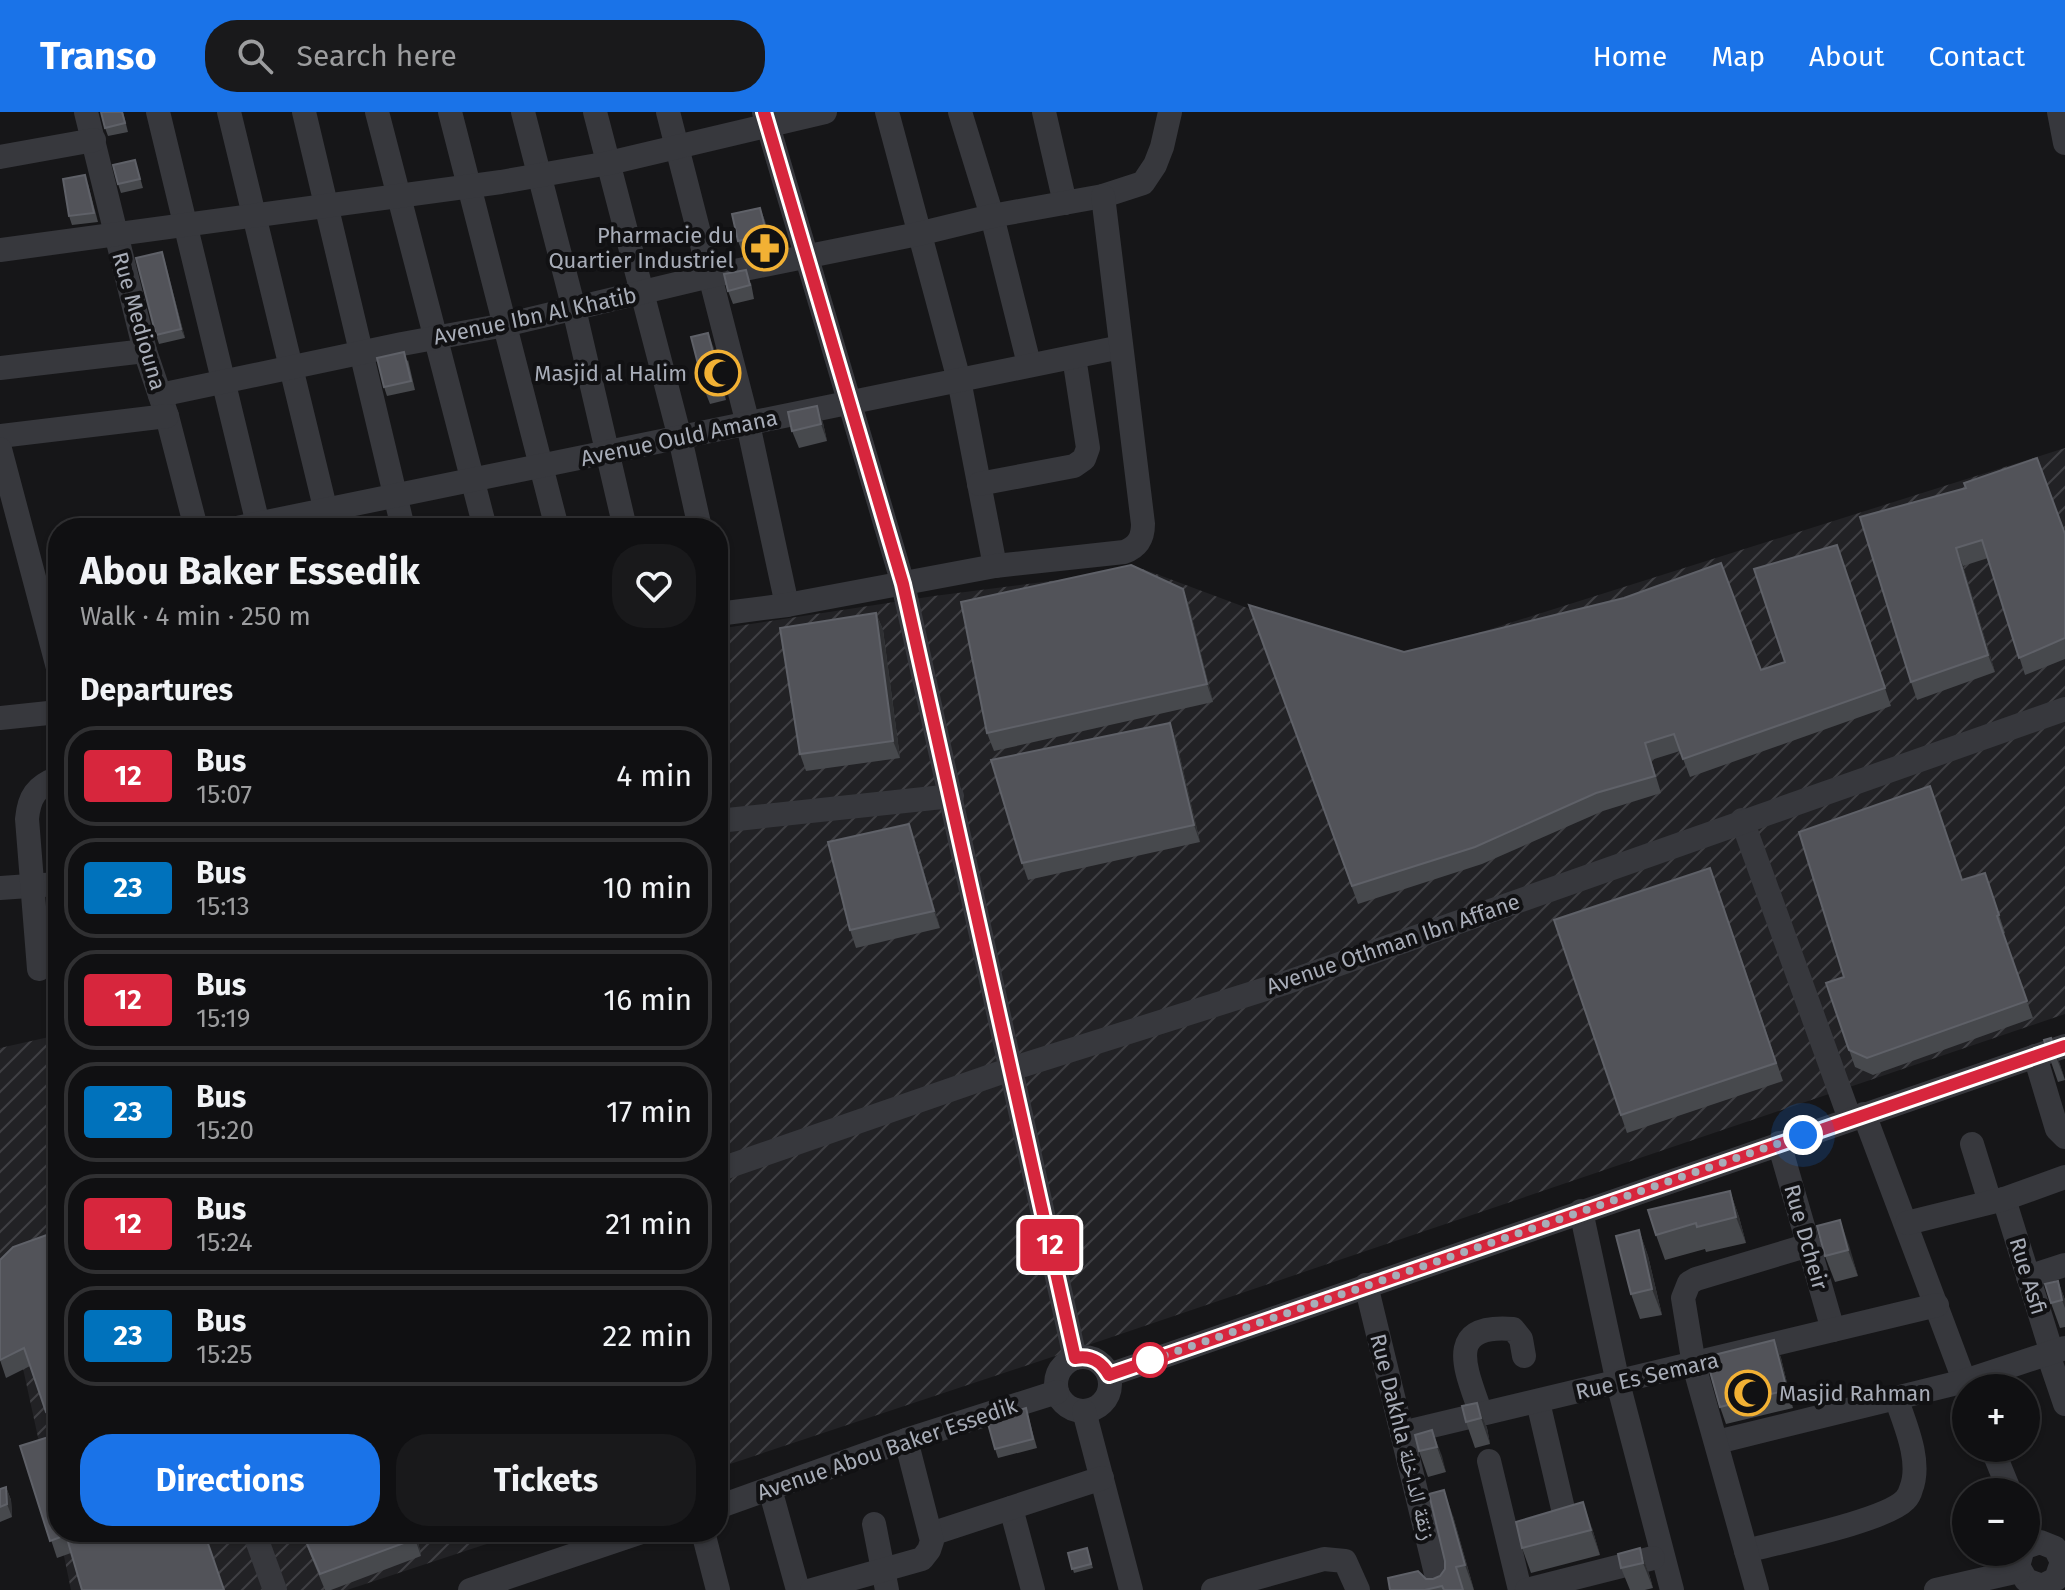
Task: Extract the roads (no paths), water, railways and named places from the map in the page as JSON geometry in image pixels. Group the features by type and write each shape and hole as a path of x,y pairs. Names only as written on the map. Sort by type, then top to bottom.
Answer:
{"street":[{"name":"Rue Mediouna","path":"86,112 145,351 193,518"},
{"path":"158,112 223,382 247,518"},
{"path":"229,112 328,518"},
{"path":"304,112 400,518"},
{"path":"377,112 482,518"},
{"path":"450,112 555,518"},
{"path":"523,112 574,309 623,518"},
{"path":"595,112 698,518"},
{"path":"668,112 748,424 787,605"},
{"path":"0,250 469,187 609,163 677,148 766,119 825,112"},
{"path":"887,112 959,380 995,566"},
{"path":"960,112 992,216 1029,364"},
{"path":"1044,112 1065,203"},
{"name":"Avenue Ibn Al Khatib","path":"0,436 163,406 223,382 505,325 710,276 992,216 1103,196 1143,183 1162,147 1170,112"},
{"path":"2059,112 2065,143"},
{"path":"766,119 903,584 1075,1358"},
{"path":"0,157 94,140"},
{"path":"728,613 787,605 995,566 1124,552 1138,543 1143,535 1143,524 1103,196"},
{"name":"Avenue Ould Amana","path":"331,518 395,496 1121,347"},
{"path":"0,368 145,351"},
{"path":"979,484 1074,466 1084,459 1088,448 1074,357"},
{"path":"0,449 48,630"},
{"name":"Avenue Othman Ibn Affane","path":"728,1167 1011,1069 1288,982 2065,709"},
{"path":"0,718 48,713"},
{"path":"39,969 29,804 34,792 48,782"},
{"path":"728,820 952,796"},
{"path":"1742,820 1857,1116 1907,1223 1962,1374"},
{"path":"0,888 48,885"},
{"path":"1109,1375 2065,1046"},
{"path":"2035,1056 2057,1129 2065,1137"},
{"name":"Rue Dcheir","path":"1779,1143 1833,1330"},
{"name":"Rue Asfi","path":"1972,1144 2028,1277 2055,1352 2065,1404"},
{"path":"1907,1223 1997,1200 2065,1177"},
{"path":"1581,1211 1618,1383 1672,1590"},
{"path":"1757,1590 1694,1365 1683,1298 1689,1283 1809,1245"},
{"path":"2028,1277 2065,1265"},
{"name":"Rue Dakhla زنقة الداخلة","path":"1366,1285 1440,1590"},
{"name":"Rue Es Semara","path":"1402,1433 1937,1305"},
{"path":"1481,1414 1463,1356 1468,1343 1482,1333 1513,1329 1521,1339 1524,1356"},
{"path":"1996,1374 2055,1352"},
{"path":"1075,1358 1099,1362 1109,1375 1106,1399 1092,1409 1084,1411 1067,1406 1057,1392 1057,1375 1061,1367 1075,1358"},
{"path":"1717,1442 1896,1398 1952,1388"},
{"name":"Avenue Abou Baker Essedik","path":"728,1504 906,1440 1057,1392"},
{"path":"1746,1551 1873,1518 1905,1500 1913,1486 1914,1466 1909,1436 1896,1398"},
{"path":"1538,1402 1564,1513"},
{"path":"1084,1411 1131,1590"},
{"path":"812,1590 885,1581 922,1559 929,1550 931,1534 906,1440"},
{"path":"1489,1461 1520,1590"},
{"path":"931,1534 1102,1478"},
{"path":"770,1489 798,1590"},
{"path":"1011,1508 1033,1590"},
{"path":"874,1524 885,1581"},
{"path":"258,1542 275,1590"},
{"path":"470,1590 510,1584 611,1542"},
{"path":"706,1542 718,1590"},
{"path":"2024,1566 2024,1578 2033,1585 2048,1588 2061,1572 2063,1559 2050,1544 2040,1542"},
{"path":"1527,1590 1662,1555"},
{"path":"1213,1590 1324,1559 1335,1559 1345,1561 1358,1590"},
{"path":"1936,1590 1988,1566"}],"place":[{"name":"Pharmacie du Quartier Industriel","path":"765,248"},
{"name":"Masjid al Halim","path":"718,373"},
{"name":"Masjid Rahman","path":"1748,1393"}]}
